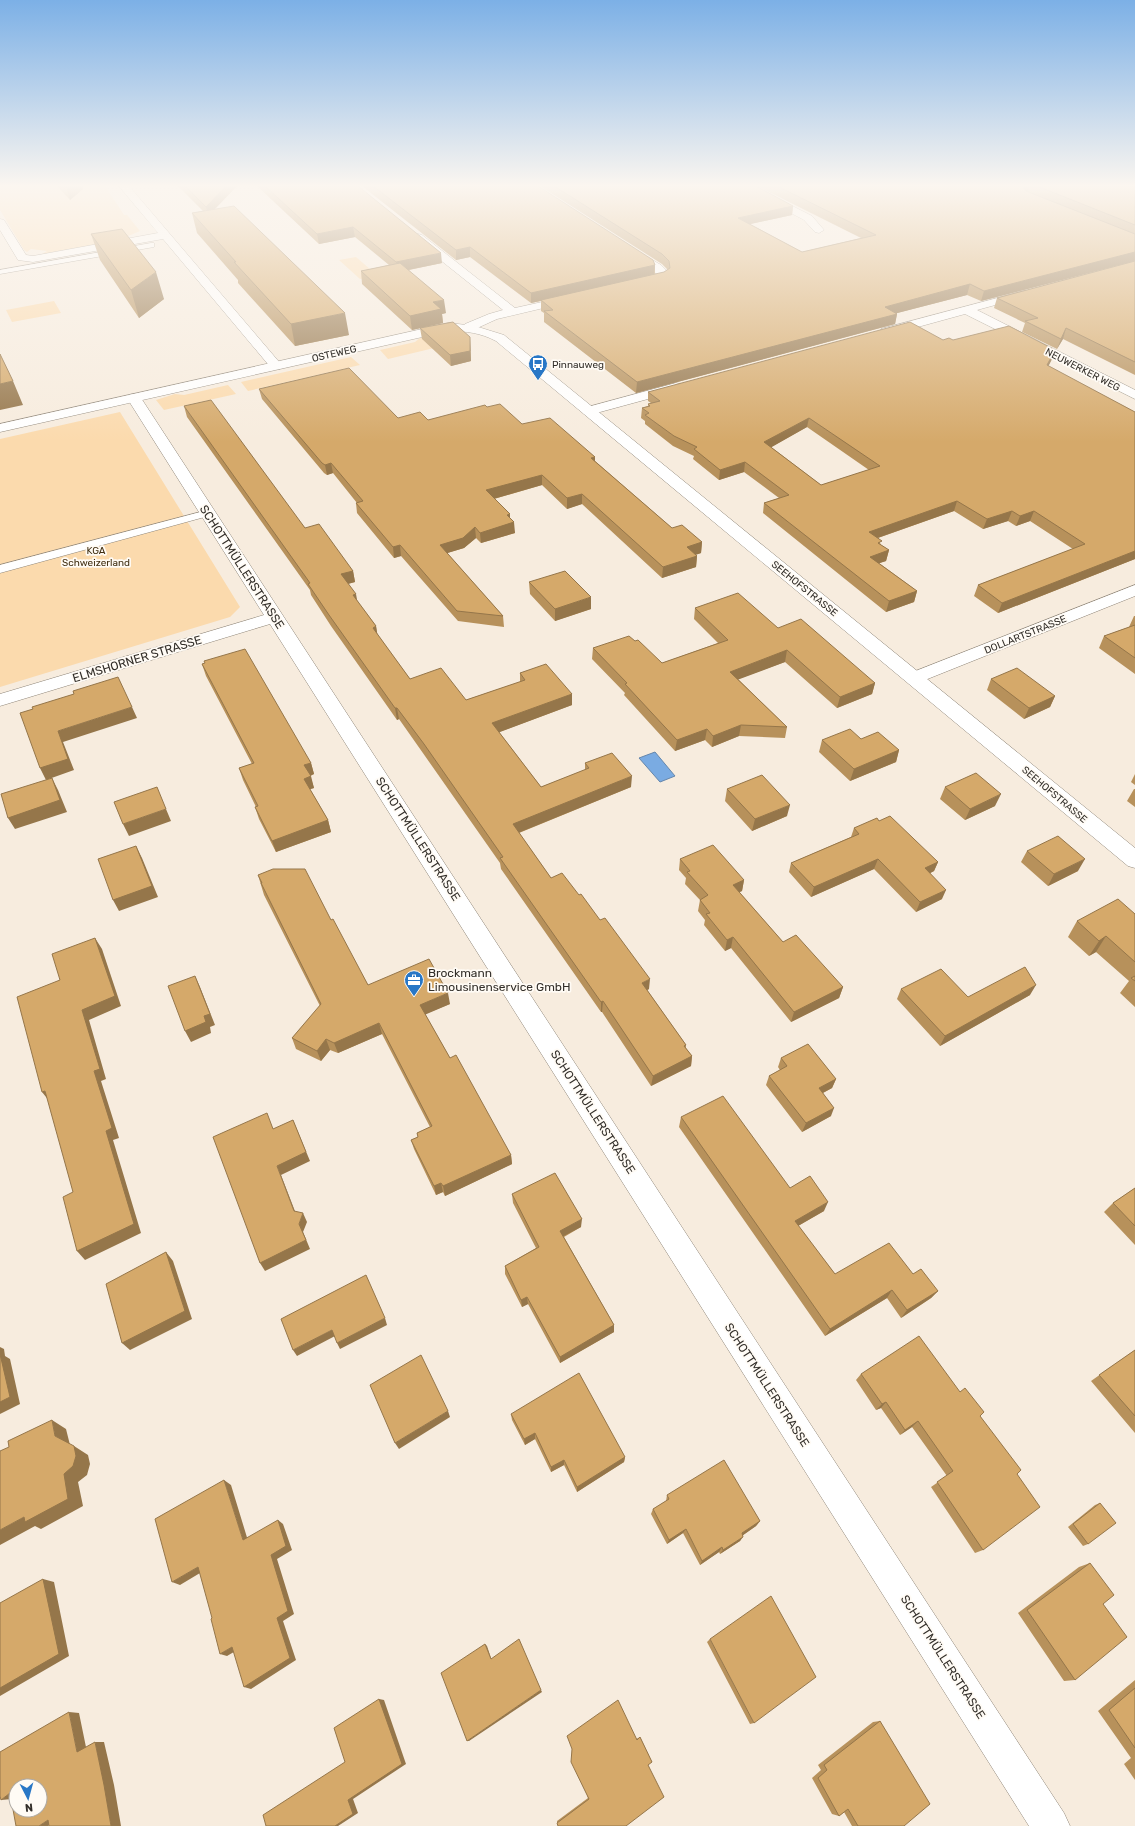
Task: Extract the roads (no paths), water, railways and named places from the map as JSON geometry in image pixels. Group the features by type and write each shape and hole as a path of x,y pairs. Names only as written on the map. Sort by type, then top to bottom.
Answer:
{"street":[{"path":"196,271 276,366"},
{"path":"461,271 513,312"},
{"path":"624,287 659,279 662,277 663,273 661,271"},
{"path":"876,334 1032,292"},
{"name":"OSTEWEG","path":"0,428 449,327 469,327 493,316 579,297"},
{"name":"NEUWERKER WEG","path":"967,310 1135,395"},
{"name":"SEEHOFSTRASSE","path":"469,327 492,333 500,338 1135,860"},
{"path":"589,411 690,384"},
{"name":"SCHOTTMÜLLERSTRASSE","path":"134,398 1051,1826"},
{"name":"DOLLARTSTRASSE","path":"914,678 1135,590"},
{"name":"ELMSHORNER STRASSE","path":"0,700 275,617"}],"lane":[{"path":"0,569 208,513"}],"water":[{"path":"655,752 675,776 660,782 639,758"}],"place":[{"name":"Pinnauweg","path":"538,381"},
{"name":"Brockmann Limousinenservice GmbH","path":"414,997"}],"park label":[{"name":"KGA Schweizerland","path":"96,556"}]}
